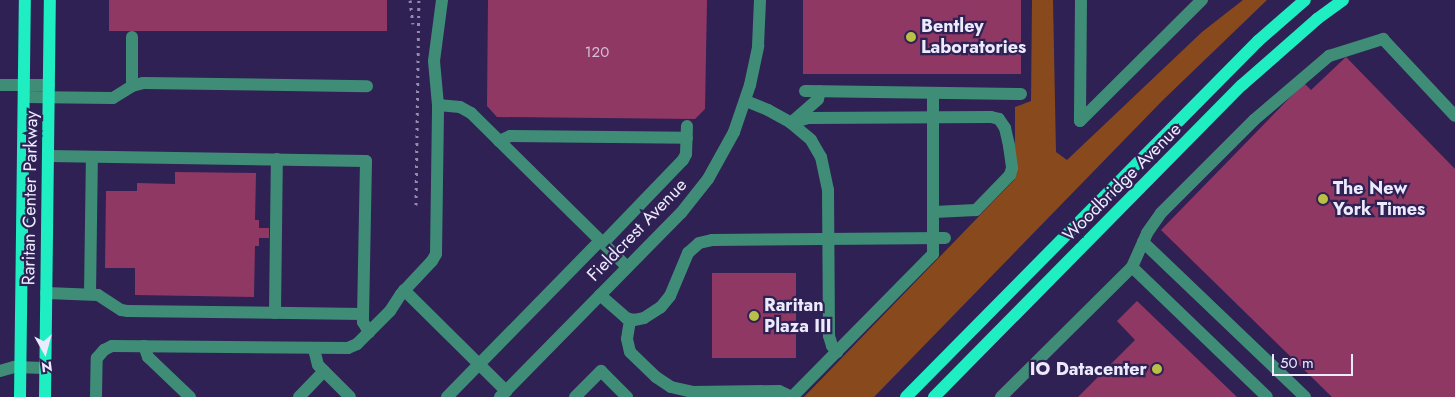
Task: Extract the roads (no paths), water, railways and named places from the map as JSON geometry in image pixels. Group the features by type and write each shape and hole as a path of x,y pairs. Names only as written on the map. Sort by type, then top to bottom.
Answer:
{"main road":[{"name":"Raritan Center Parkway","path":"20,397 25,0"},
{"name":"Raritan Center Parkway","path":"45,397 50,0"},
{"name":"Woodbridge Avenue","path":"906,397 1258,41 1305,0"},
{"name":"Woodbridge Avenue","path":"934,397 1242,85 1317,19 1342,0"}],"street":[{"path":"96,397 96,362 101,353 112,346 348,348 355,346 390,310 404,290 432,261 436,254 438,105 434,61 442,0"},
{"name":"Fieldcrest Avenue","path":"503,394 700,191 726,150 746,101 757,56 760,0"},
{"path":"1081,0 1080,121 1202,0"},
{"path":"132,37 132,86"},
{"path":"1001,397 1132,267 1142,242 1161,213 1254,120 1329,56 1339,51 1382,39 1455,116"},
{"path":"0,85 24,91 49,91 113,98 132,86 143,83 367,86"},
{"path":"805,91 1021,94"},
{"path":"792,123 818,99 820,91"},
{"path":"630,320 628,344 633,355 675,393 775,391 787,393 792,397 933,254 939,238 934,212 933,93"},
{"path":"746,101 792,123 811,140 823,163 828,190 829,336 832,346 837,352"},
{"path":"438,105 464,108 627,267"},
{"path":"792,123 810,118 998,119 1005,128 1012,168 1008,178 976,210 934,212"},
{"path":"446,397 681,164 686,154 687,132 510,136 499,141"},
{"path":"48,156 366,161 363,314 364,325 369,332"},
{"path":"90,294 92,157"},
{"path":"275,313 277,159"},
{"path":"600,295 630,320 644,318 661,307 673,290 688,253 703,241 939,238"},
{"path":"1142,242 1305,397"},
{"path":"1132,267 1267,397"},
{"path":"404,290 479,364 503,394"},
{"path":"46,294 98,295 121,310 127,311 363,314"},
{"path":"144,346 148,357 190,397"},
{"path":"314,349 316,362 350,397"},
{"path":"0,371 20,368 45,368"},
{"path":"298,397 324,371"},
{"path":"575,397 601,371 627,397"}],"railway":[{"path":"410,0 413,24"},
{"path":"416,205 419,0"}],"place":[{"name":"Bentley Laboratories","path":"911,37"},
{"name":"The New York Times","path":"1323,199"},
{"name":"Raritan Plaza III","path":"754,316"},
{"name":"IO Datacenter","path":"1157,369"}]}
